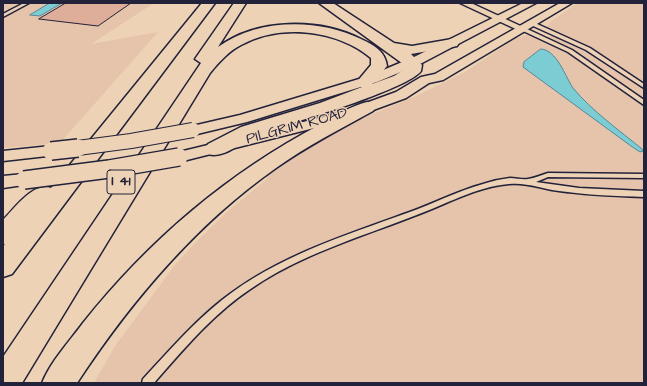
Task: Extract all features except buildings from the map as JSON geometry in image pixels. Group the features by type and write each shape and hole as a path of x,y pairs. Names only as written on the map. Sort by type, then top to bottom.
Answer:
{"highway":[{"path":"3,235 46,191 201,3"},
{"path":"3,266 209,3"},
{"name":"I 41","path":"3,360 240,3"},
{"path":"215,149 248,131 326,107 400,79 413,72 414,68 412,63 325,3"},
{"path":"4,383 203,72 216,56 238,41 266,32 296,29 324,31 349,38 368,49 378,57 380,66 364,83"},
{"path":"388,46 412,50 449,53"},
{"path":"58,383 126,294 172,243 210,207 273,160 367,107"}],"street":[{"path":"464,3 506,19 526,24 524,15 547,3"},
{"path":"481,3 506,19"},
{"path":"506,19 531,3"},
{"name":"PILGRIM ROAD","path":"3,182 110,169 215,149 310,125 367,107 401,95 425,80 439,77 526,24 567,3"},
{"name":"PILGRIM ROAD","path":"3,156 131,141 193,130 242,119 364,83 412,63 449,53 506,19"},
{"path":"439,77 449,53"}],"lane":[{"path":"3,16 28,3"},
{"path":"526,24 588,49 644,86"},
{"path":"526,24 570,51 644,103"},
{"path":"530,181 548,175 644,176"},
{"path":"147,383 188,337 225,302 263,278 296,260 336,242 481,188 510,181 530,181 555,188 644,194"}],"shaded area":[{"path":"3,3 154,3 91,44 158,32 60,143 3,148"},
{"path":"577,3 644,3 644,383 94,383 115,346 175,265 227,212 268,178 260,172 346,125 414,97 465,72 516,38 527,35 549,37 557,33 548,27 549,23"}],"water":[{"path":"50,3 62,3 40,16 30,15"},
{"path":"541,49 547,50 552,54 560,64 573,88 589,105 643,151 640,152 631,146 523,67 524,62"}]}
